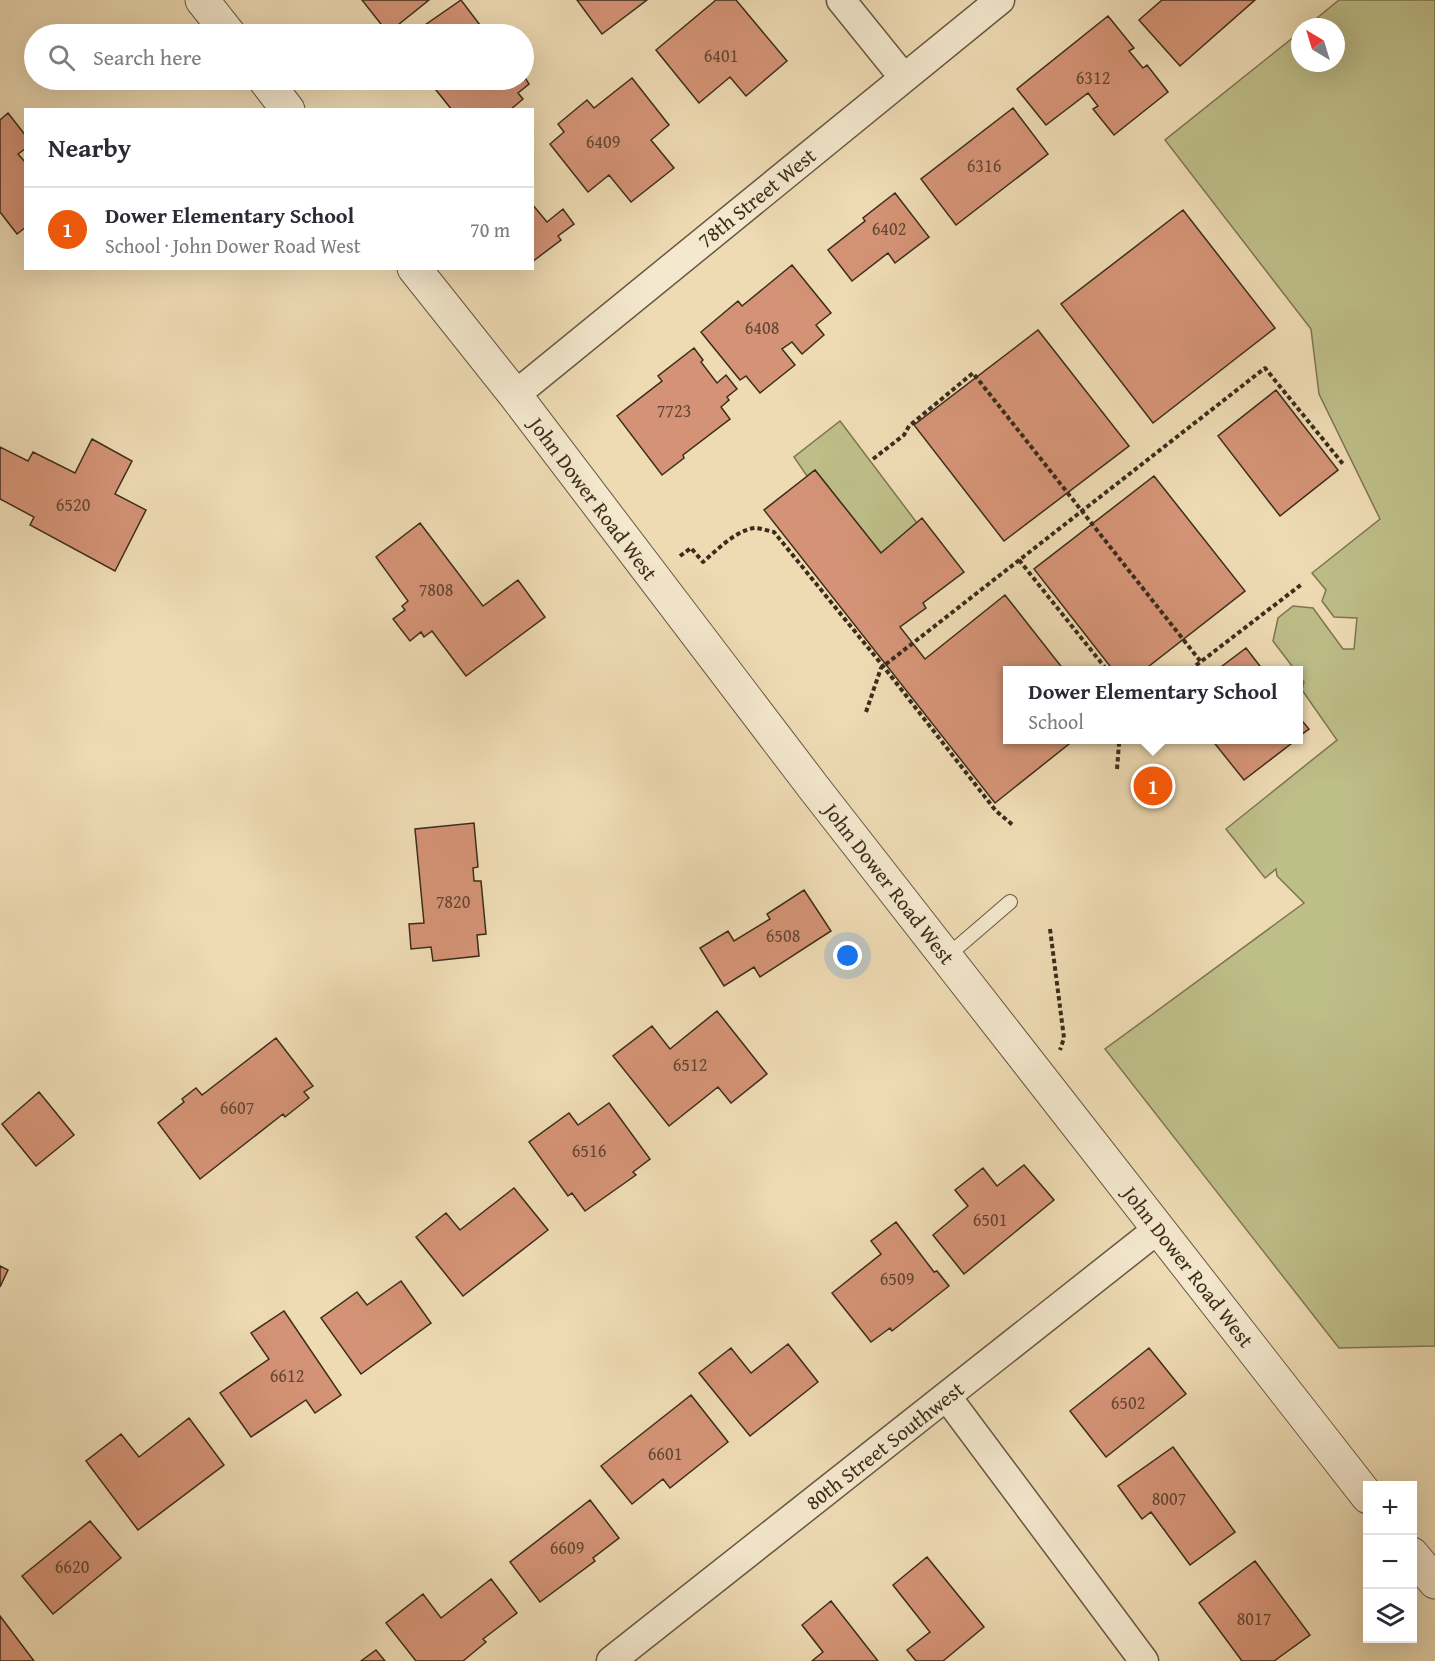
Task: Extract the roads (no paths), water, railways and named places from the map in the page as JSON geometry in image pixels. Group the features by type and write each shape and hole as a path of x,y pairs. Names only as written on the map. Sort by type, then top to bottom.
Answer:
{"street":[{"path":"202,0 221,24"},
{"path":"842,0 904,78"},
{"name":"78th Street West","path":"515,395 1000,0"},
{"path":"273,90 286,108"},
{"name":"John Dower Road West","path":"416,270 515,395 814,788 1363,1491"},
{"name":"80th Street Southwest","path":"611,1661 947,1398 1158,1228"},
{"path":"947,1398 1144,1661"},
{"path":"1417,1559 1435,1582"}],"lane":[{"path":"946,957 1010,902"}],"place":[{"name":"Dower Elementary School","path":"1153,786"}]}
